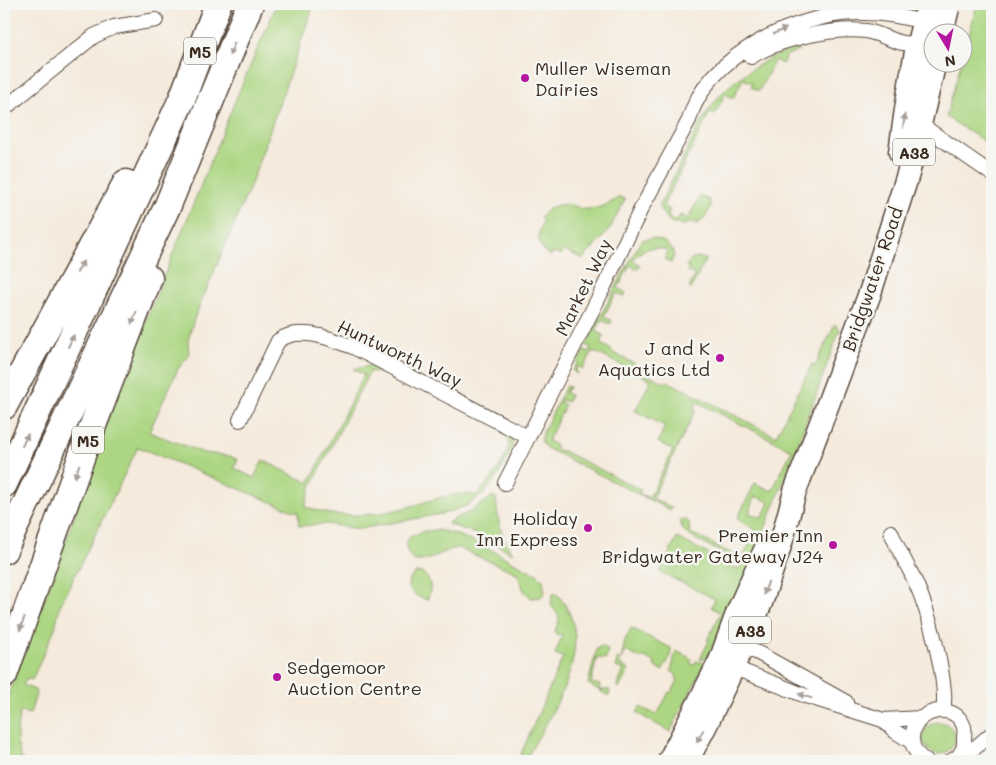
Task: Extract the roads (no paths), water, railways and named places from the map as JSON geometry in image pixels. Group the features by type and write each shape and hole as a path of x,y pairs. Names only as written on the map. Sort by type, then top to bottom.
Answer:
{"highway":[{"name":"M5","path":"4,484 182,99 218,4"},
{"name":"M5","path":"4,550 168,205 250,4"},
{"name":"M5","path":"4,406 147,144 182,99"},
{"name":"M5","path":"4,675 86,444 153,268 168,205"}],"main road":[{"name":"Bridgwater Road","path":"938,22 949,4"},
{"name":"Bridgwater Road","path":"887,239 910,76 924,46"},
{"name":"Bridgwater Road","path":"687,761 706,725 736,643 761,603 781,543 795,491 828,399 870,293 908,174 933,72"},
{"name":"Bridgwater Road","path":"669,761 727,664"}],"street":[{"name":"Market Way","path":"505,483 600,295 640,211 689,120 692,108 709,83 735,57 774,33 790,27 840,14 925,13"},
{"path":"4,109 94,36 114,27 156,20"},
{"name":"Market Way","path":"692,108 724,76 742,62 758,52 777,44 797,38 846,31 864,31 924,38"},
{"path":"920,124 992,174"},
{"name":"Huntworth Way","path":"240,420 278,341 284,336 293,333 333,340 353,347 528,437"},
{"path":"891,532 898,551 913,578 936,643 944,686 945,702 943,711"},
{"path":"736,643 760,654 869,715"},
{"path":"727,664 806,696 883,720 921,718"},
{"path":"918,755 915,728 921,718 928,713 943,711 951,714 964,727 992,734"},
{"path":"883,720 918,755"},
{"path":"956,757 965,744 964,727"},
{"path":"956,757 976,747 992,734"}],"place":[{"name":"Muller Wiseman Dairies","path":"525,78"},
{"name":"J and K Aquatics Ltd","path":"720,358"},
{"name":"Holiday Inn Express","path":"588,528"},
{"name":"Premier Inn Bridgwater Gateway J24","path":"833,545"},
{"name":"Sedgemoor Auction Centre","path":"277,677"}]}
